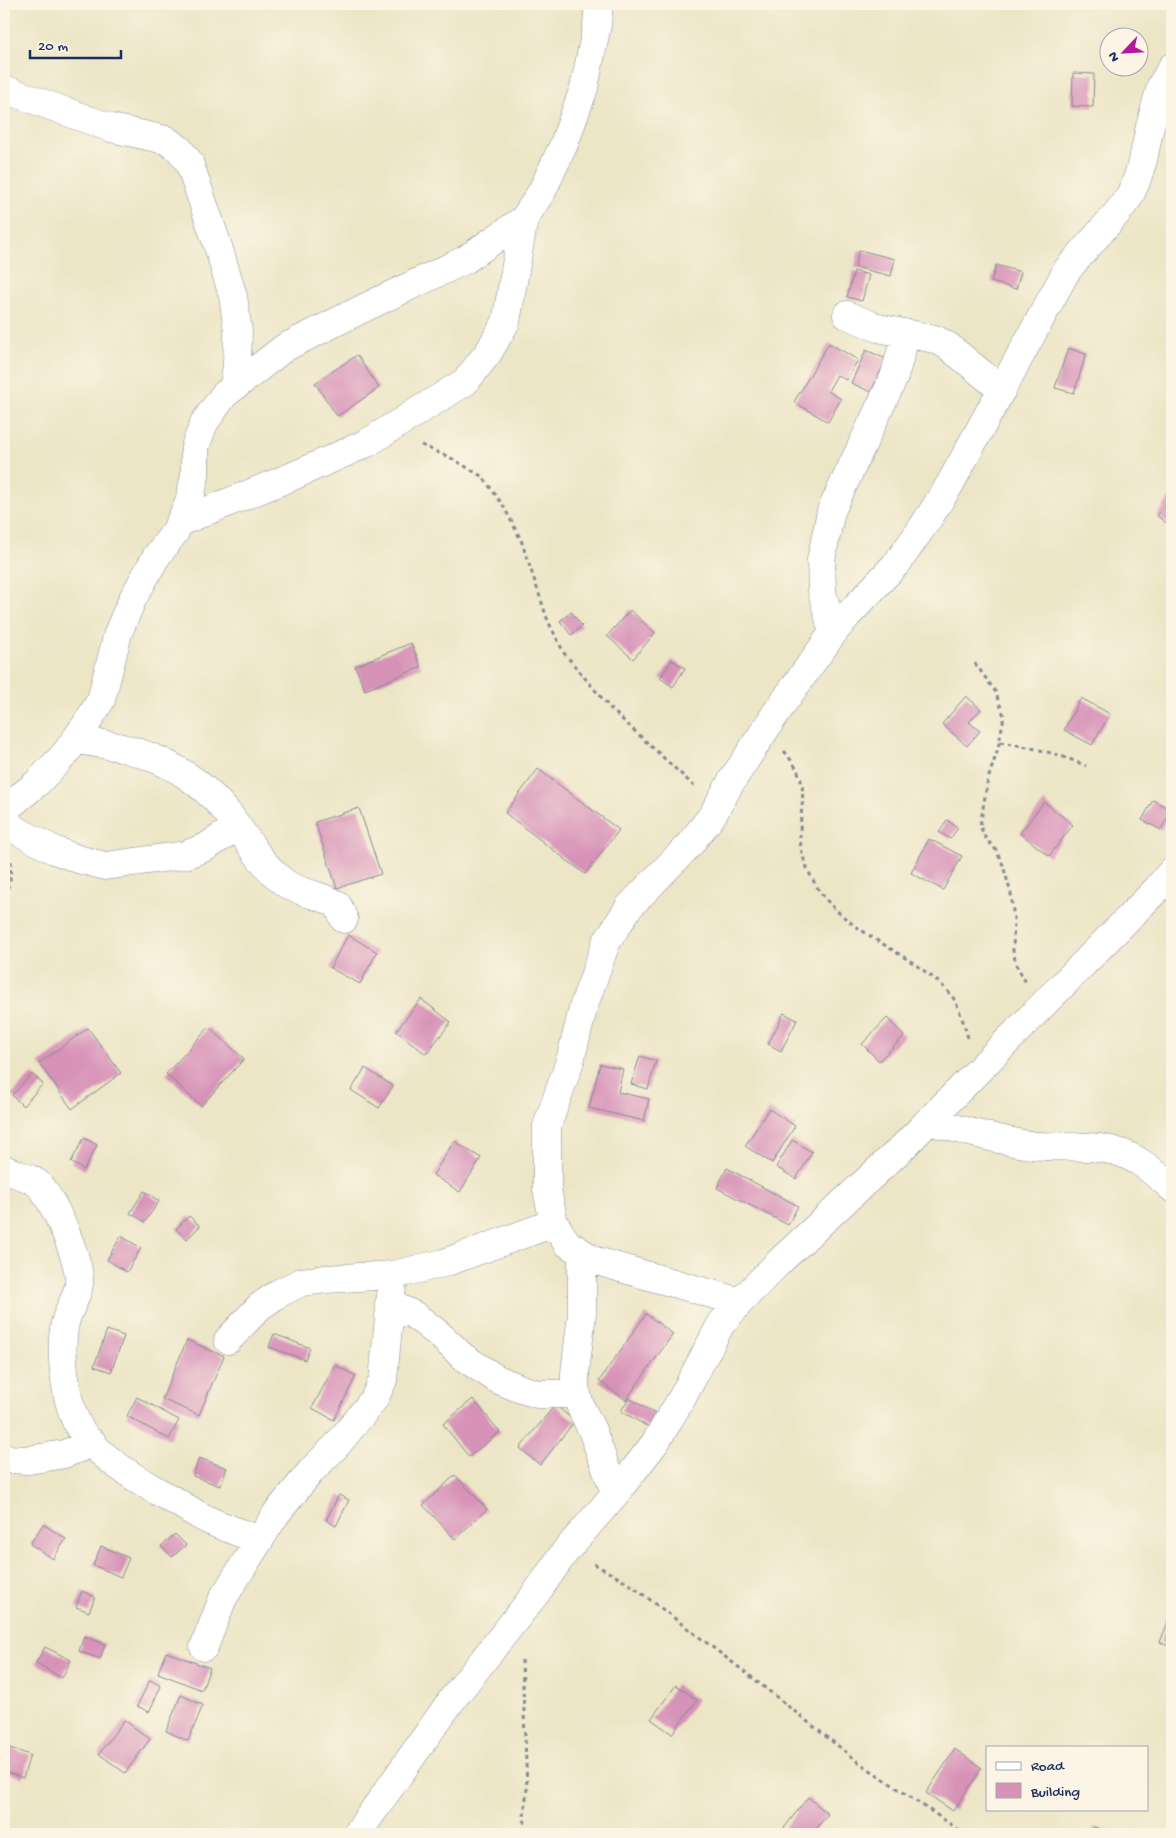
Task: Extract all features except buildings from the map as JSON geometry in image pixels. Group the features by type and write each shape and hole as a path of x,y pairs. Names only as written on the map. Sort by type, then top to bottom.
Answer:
{"street":[{"path":"180,522 368,443 465,382 488,353 506,322 524,220 542,191 568,134 584,88 597,25 599,4"},
{"path":"740,1302 593,1260 567,1244 554,1223 547,1190 547,1126 570,1061 584,1005 606,943 628,907 689,845 718,805 762,734 833,633 898,562 950,484 1067,270 1129,197 1143,160 1161,86 1172,67"},
{"path":"4,89 111,128 166,140 179,149 189,162 233,296 238,331 234,387"},
{"path":"4,808 37,783 75,740 101,700 118,633 132,600 156,557 175,532 189,503 195,475 195,447 204,423 224,395 284,348 465,260 524,220"},
{"path":"847,315 878,328 935,339 948,346 1002,390"},
{"path":"833,633 822,592 821,560 831,511 894,377 906,334"},
{"path":"75,740 107,744 160,760 189,776 212,796 268,868 287,884 307,894 329,900 337,905 344,919"},
{"path":"4,820 14,829 54,850 105,866 185,855 206,847 237,827"},
{"path":"357,1834 451,1701 523,1610 564,1553 655,1443 722,1324 740,1302 779,1262 904,1146 1157,889 1172,871"},
{"path":"928,1121 1031,1145 1096,1148 1118,1152 1142,1163 1172,1188"},
{"path":"4,1169 37,1183 50,1199 74,1254 79,1273 79,1284 65,1324 65,1377 70,1408 80,1428 92,1443 122,1470 210,1521 259,1540"},
{"path":"228,1340 259,1307 279,1293 302,1282 326,1278 392,1275 444,1263 554,1223"},
{"path":"582,1253 582,1313 575,1373 577,1394 580,1408 592,1430 615,1493"},
{"path":"204,1647 223,1598 276,1514 374,1400 383,1380 392,1275"},
{"path":"389,1304 414,1315 440,1335 463,1357 497,1379 538,1394 577,1394"},
{"path":"4,1459 29,1460 64,1454 92,1443"}],"path":[{"path":"389,430 453,459 483,477 504,507 521,540 548,621 564,652 611,709 683,776 718,805"},
{"path":"975,663 995,691 1004,716 1000,742 988,779 980,826 986,839 996,850 1003,865 1011,894 1014,919 1013,951 1016,964 1024,982 1045,1003"},
{"path":"762,734 784,750 796,765 802,779 803,804 800,835 803,856 813,880 831,905 859,927 925,972 952,996 968,1036 975,1073"},
{"path":"1000,742 1057,754 1086,766"},
{"path":"564,1553 586,1560 628,1583 745,1672 857,1761 965,1834"},
{"path":"523,1610 521,1682 527,1789 524,1816 526,1834"}]}
